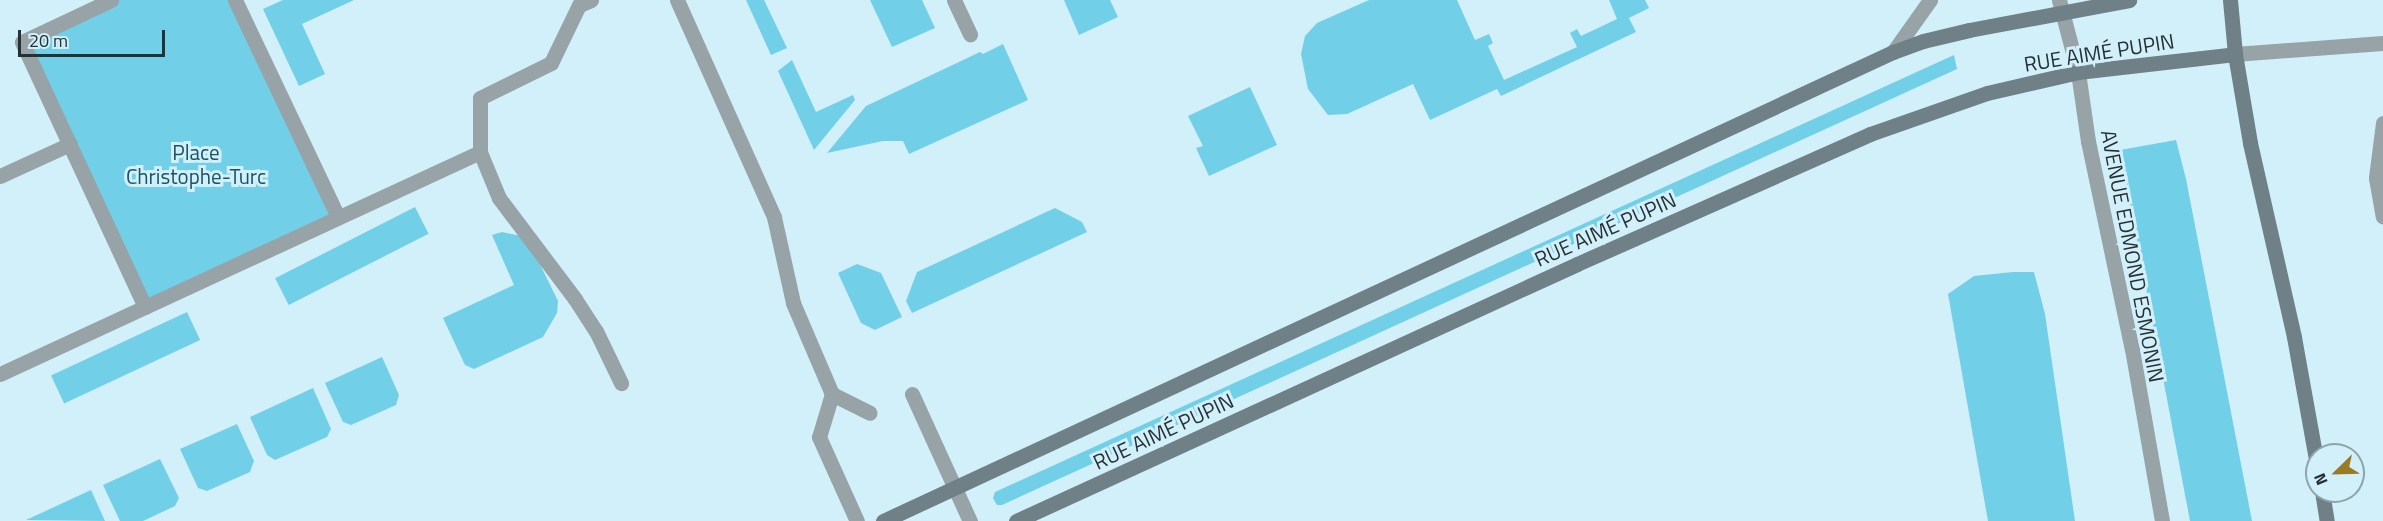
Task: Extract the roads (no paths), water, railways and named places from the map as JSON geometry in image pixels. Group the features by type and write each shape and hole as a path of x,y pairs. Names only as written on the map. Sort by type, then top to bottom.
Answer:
{"street":[{"path":"111,0 22,42 145,307"},
{"path":"235,0 338,217"},
{"path":"591,0 579,6 551,63 480,98 480,152 499,198 576,299 596,330 621,383"},
{"path":"677,0 774,217 793,303 832,394 819,437 857,521"},
{"path":"954,0 970,35"},
{"name":"RUE AIMÉ PUPIN","path":"1893,52 1930,0"},
{"name":"RUE AIMÉ PUPIN","path":"883,521 1893,52 1923,41 2060,5 2129,0"},
{"path":"2230,0 2235,54 2250,143 2294,337 2313,443"},
{"name":"AVENUE EDMOND ESMONIN","path":"2060,5 2078,72 2088,141 2132,349 2162,521"},
{"path":"2235,54 2383,43"},
{"name":"RUE AIMÉ PUPIN","path":"1016,521 1870,134 1987,93 2078,72 2235,54"},
{"path":"2383,123 2376,178 2383,216"},
{"path":"0,176 70,144"},
{"path":"0,374 480,152"},
{"path":"832,394 870,413"},
{"path":"912,394 970,521"},
{"path":"2324,503 2327,521"}],"park label":[{"name":"Place Christophe-Turc","path":"196,164"}]}
